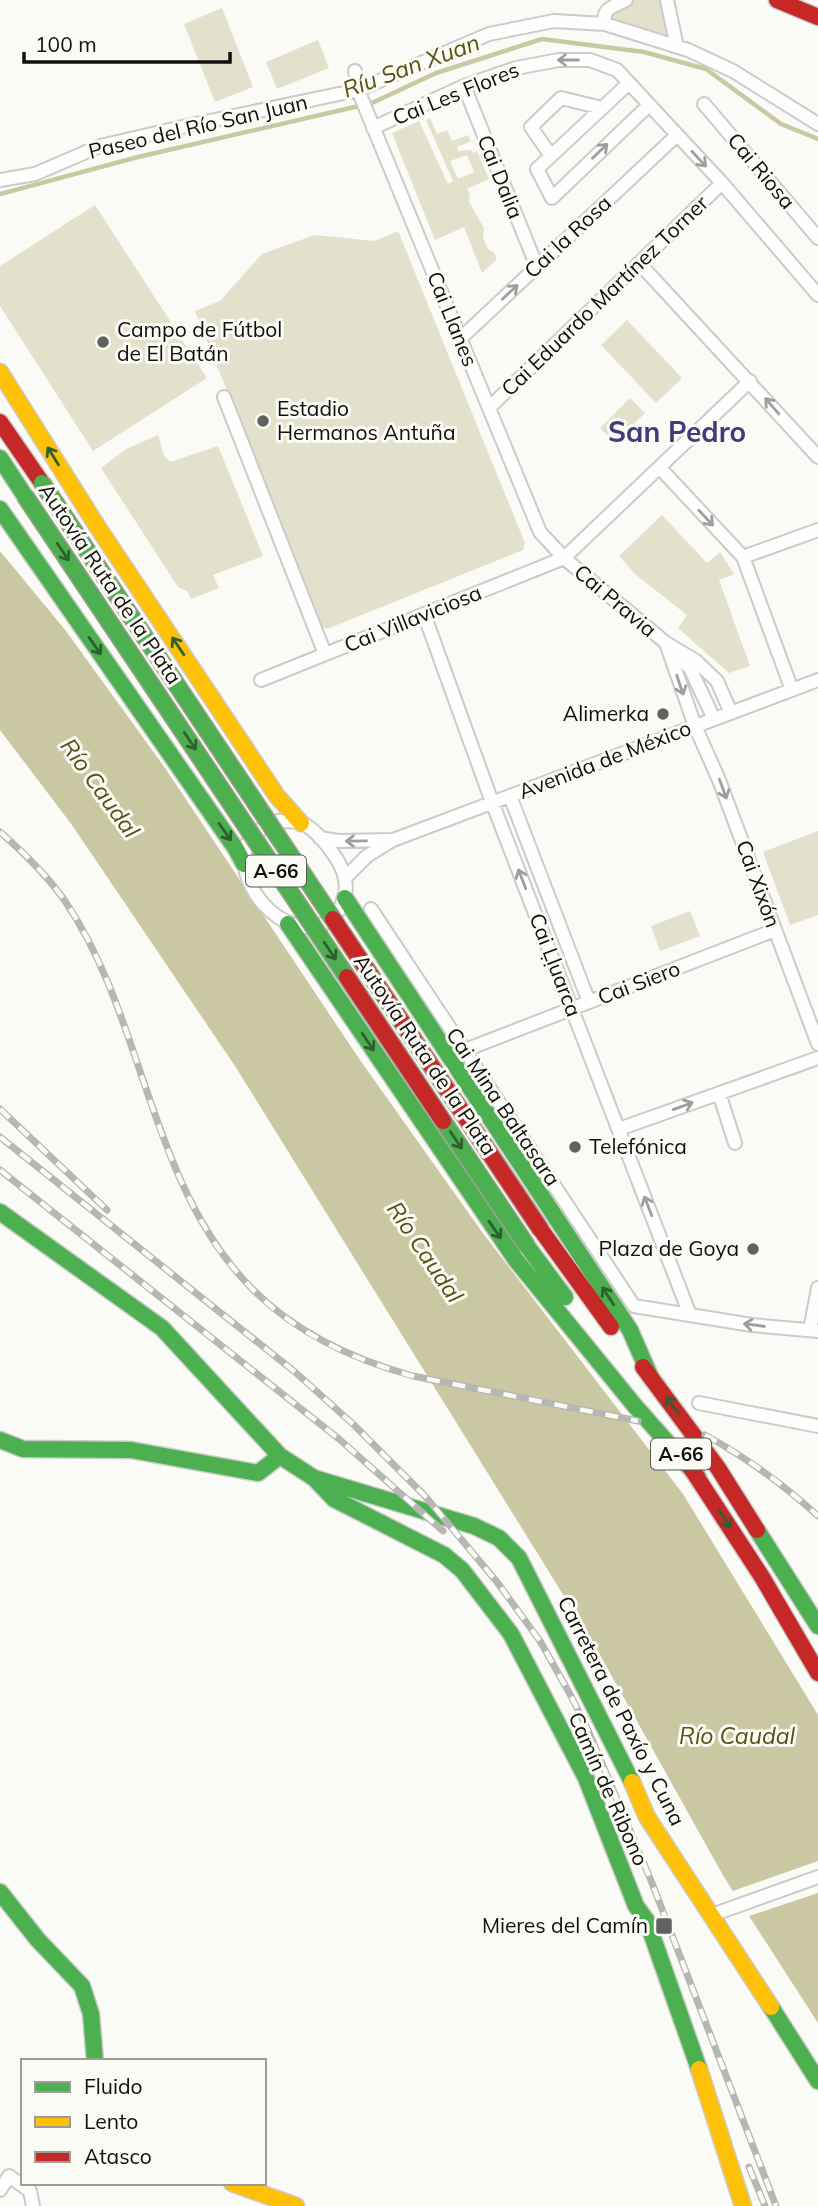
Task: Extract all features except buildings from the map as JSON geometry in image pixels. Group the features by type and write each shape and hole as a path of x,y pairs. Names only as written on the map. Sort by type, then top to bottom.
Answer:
{"main road":[{"path":"777,0 818,17"},
{"path":"0,372 97,526 277,796 301,822"},
{"name":"Autovía Ruta de la Plata","path":"0,422 541,1230 718,1468 818,1626"},
{"name":"Autovía Ruta de la Plata","path":"0,458 527,1245 698,1477 762,1577 818,1673"},
{"path":"0,465 25,496"},
{"name":"A-66","path":"0,509 244,864"},
{"path":"345,898 630,1330 651,1378"},
{"path":"288,925 516,1260 635,1406 698,1477"},
{"path":"0,1212 162,1328 280,1455 314,1478"},
{"path":"0,1440 23,1449 131,1450 258,1473 280,1455"},
{"name":"Carretera de Paxío y Cuna","path":"314,1478 474,1527 499,1538 519,1558 622,1760 648,1817 818,2081"},
{"name":"Camín de Ribono","path":"314,1478 334,1499 444,1555 462,1570 511,1634 586,1778 636,1906 647,1921 713,2109 743,2206"},
{"path":"0,1892 38,1940 82,1986 91,2014 95,2059"},
{"path":"238,2185 296,2206"}],"street":[{"path":"605,24 605,13 626,0"},
{"path":"667,0 677,47"},
{"name":"Paseo del Río San Juan","path":"0,180 35,174 100,146 358,90 489,34 554,21 605,24 677,47 733,71 818,124"},
{"name":"Cai Les Flores","path":"373,128 464,86 516,68 559,60 590,60 617,70 722,183 818,295"},
{"name":"Cai Llanes","path":"355,71 358,90 373,128 540,533 564,558"},
{"path":"629,83 537,169 552,198 651,107"},
{"name":"Cai Dalia","path":"464,86 537,267"},
{"path":"551,156 530,127 561,98 602,108"},
{"name":"Cai Riosa","path":"704,104 818,238"},
{"name":"Cai la Rosa","path":"460,339 677,135"},
{"name":"Cai Eduardo Martínez Torner","path":"489,408 722,183"},
{"path":"639,263 818,457"},
{"path":"564,558 750,381"},
{"path":"224,397 326,654"},
{"path":"660,468 743,557 792,690"},
{"path":"743,557 818,530"},
{"name":"Cai Villaviciosa","path":"261,680 564,558"},
{"name":"Cai Pravia","path":"564,558 666,643 690,668 714,719"},
{"name":"Cai Ḷḷuarca","path":"424,614 492,802 690,1315"},
{"name":"Cai Pravia","path":"666,643 696,661 717,681 731,713"},
{"name":"Cai Pravia","path":"666,643 695,726"},
{"name":"Avenida de México","path":"345,878 367,856 393,840 818,680"},
{"name":"Cai Xixón","path":"695,726 719,780 818,1044"},
{"path":"510,796 589,1002"},
{"path":"278,821 301,822 320,838 339,863 345,878 345,898 337,916 327,922 310,929 288,925 269,912 252,886 244,864 248,841 262,828 278,821"},
{"name":"Avenida de México","path":"320,838 338,841 393,840"},
{"name":"Cai Mina Baltasara","path":"371,909 634,1306 690,1315"},
{"name":"Cai Siero","path":"465,1050 775,930"},
{"path":"619,1129 818,1058"},
{"path":"719,1093 735,1143"},
{"path":"690,1315 814,1331 818,1288"},
{"path":"699,1403 818,1426"},
{"path":"712,1914 818,1877"},
{"path":"0,2190 9,2176 21,2185"},
{"path":"22,2185 30,2191 33,2206"}],"shaded area":[{"path":"632,0 661,0 669,37 611,22 609,14"},
{"path":"222,8 253,87 215,102 184,24"},
{"path":"318,40 329,68 277,89 266,62"},
{"path":"430,118 437,134 447,130 452,141 468,135 471,141 457,147 458,151 477,151 489,179 467,189 470,194 469,202 484,228 483,237 488,249 497,259 482,273 464,227 435,240 392,133 419,121 448,184 453,181 426,120","holes":["467,155 474,172 458,179 450,161"]},
{"name":"Campo de Fútbol de El Batán","path":"95,205 207,378 93,451 0,306 0,266"},
{"name":"Estadio Hermanos Antuña","path":"398,231 525,543 523,550 327,629 321,626 195,311 220,301 262,254 315,235 375,241"},
{"path":"627,320 682,378 656,403 601,345"},
{"path":"630,398 645,413 615,443 600,428"},
{"path":"158,435 164,455 170,462 218,446 263,556 213,575 219,588 191,599 187,591 178,587 101,468 126,449"},
{"path":"662,515 707,563 720,552 734,574 719,580 750,666 729,673 678,628 687,615 635,574 619,556"},
{"path":"818,831 818,915 790,925 763,852"},
{"path":"690,911 700,936 660,951 651,926"}],"water":[{"name":"Río Caudal","path":"0,551 66,631 165,768 360,1060 482,1232 683,1494 818,1715 818,2023 724,1877 595,1646 235,1066 72,825 0,730"}],"pier":[{"path":"818,1861 818,1893 746,1917 730,1892"}],"waterway":[{"name":"Ríu San Xuan","path":"0,194 138,157 372,103 436,73 542,39 644,52 706,69 781,124 818,139"}],"railway":[{"path":"0,832 58,891 91,946 112,994 165,1143 186,1191 211,1236 242,1278 260,1296 299,1327 320,1339 342,1351 389,1369 638,1421"},
{"path":"0,1109 107,1210"},
{"path":"0,1137 295,1372 354,1425 425,1496 497,1582 540,1641 588,1730 652,1883 776,2206"},
{"path":"0,1170 339,1439 443,1531"},
{"path":"705,1435 764,1472 818,1516"},
{"path":"749,2167 765,2206"}],"traffic: fast":[{"path":"0,458 25,496"},
{"path":"42,483 333,919"},
{"path":"25,496 347,977"},
{"path":"0,509 244,864"},
{"path":"345,898 630,1330 651,1378"},
{"path":"288,924 516,1260 635,1406 698,1477"},
{"path":"443,1121 527,1246"},
{"path":"0,1212 162,1328 280,1456 314,1478 474,1526 499,1538 519,1558 632,1782"},
{"path":"527,1246 565,1297"},
{"path":"0,1440 23,1449 131,1450 258,1473 280,1456"},
{"path":"314,1478 334,1499 444,1555 462,1570 511,1634 586,1778 636,1906 647,1921 699,2069"},
{"path":"757,1530 818,1626"},
{"path":"0,1892 38,1940 82,1986 91,2014 95,2059"},
{"path":"771,2007 818,2081"}],"traffic: slow":[{"path":"0,372 97,526 277,796 301,823"},
{"path":"632,1782 647,1817 771,2007"},
{"path":"699,2069 743,2206"},
{"path":"238,2185 296,2206"}],"traffic: jam":[{"path":"777,0 818,17"},
{"path":"0,422 42,483"},
{"path":"333,919 541,1230"},
{"path":"347,977 443,1121"},
{"path":"541,1230 611,1327"},
{"path":"643,1367 718,1468 757,1530"},
{"path":"689,1465 762,1577 818,1673"}],"place":[{"name":"Campo de Fútbol de El Batán","path":"103,342"},
{"name":"Estadio Hermanos Antuña","path":"263,421"},
{"name":"Alimerka","path":"663,714"},
{"name":"Telefónica","path":"575,1147"},
{"name":"Plaza de Goya","path":"753,1249"},
{"name":"Mieres del Camín","path":"664,1926"}],"district":[{"name":"San Pedro","path":"677,432"}]}
